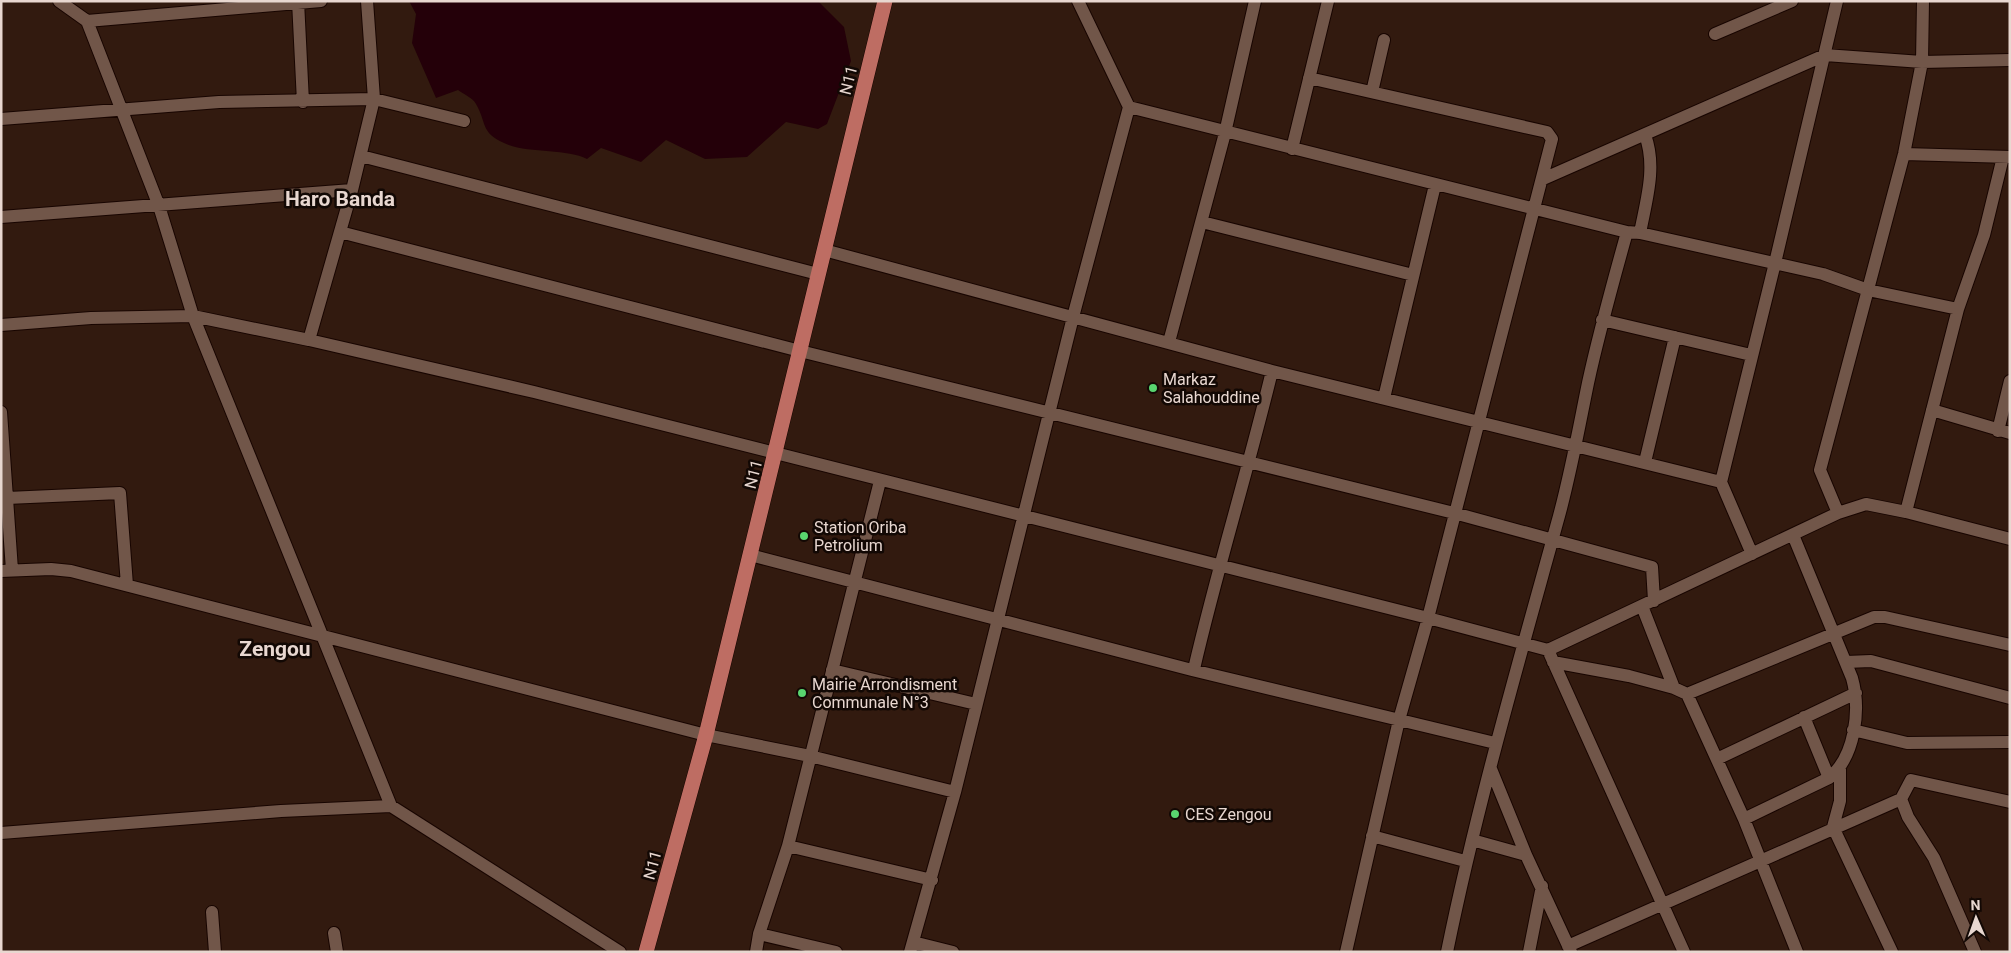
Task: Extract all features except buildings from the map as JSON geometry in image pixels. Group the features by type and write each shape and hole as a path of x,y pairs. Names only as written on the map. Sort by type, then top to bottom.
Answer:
{"main road":[{"name":"N11","path":"646,952 706,735 885,1"}],"street":[{"path":"87,21 223,5 322,1"},
{"path":"309,340 352,190 374,99 367,1"},
{"path":"953,952 912,947 955,792 1073,317 1129,107 1078,1"},
{"path":"1169,342 1225,133 1255,1"},
{"path":"1292,149 1328,1"},
{"path":"1715,34 1792,1"},
{"path":"1752,554 1721,482 1751,355 1776,262 1837,1"},
{"path":"1838,513 1820,470 1904,154 1922,62 1923,1"},
{"path":"298,2 303,102"},
{"path":"66,3 87,21 159,206 192,316 391,806 620,952"},
{"path":"1372,92 1384,40"},
{"path":"1542,179 1825,55 1922,62 2010,60"},
{"path":"1309,78 1547,132 1552,139 1428,618 1399,720 1346,952"},
{"path":"1,119 219,102 303,102 374,99 464,121"},
{"path":"1129,107 1225,133 1534,210 1627,232 1640,233 1776,262 1824,274 1868,290 1958,310"},
{"path":"1640,233 1649,186 1649,146 1645,135"},
{"path":"1904,154 2007,157 1984,235 1958,310 1906,512"},
{"path":"361,156 818,274"},
{"path":"1384,398 1435,185"},
{"path":"1,217 352,190"},
{"path":"1202,222 1413,275"},
{"path":"340,232 800,351 1454,513 1652,567 1648,604 1674,688"},
{"path":"1447,952 1465,861 1472,840 1495,743 1525,644 1552,541 1602,320 1627,232"},
{"path":"824,250 1272,371 1575,444 1721,482"},
{"path":"1,325 92,318 192,316 309,340 534,392 1428,618 1525,644 1551,656 1674,688 1688,694 1744,819 1798,952"},
{"path":"1602,320 1751,355"},
{"path":"1645,462 1675,337"},
{"path":"1194,669 1219,566 1250,462 1272,371"},
{"path":"1932,410 2004,432 2010,381"},
{"path":"1,412 6,498 7,570 61,570 127,585 706,735 810,756 955,792"},
{"path":"756,952 788,846 880,481"},
{"path":"6,498 120,493 127,585"},
{"path":"1551,656 1648,604 1838,513 1866,504 1906,512 2010,539"},
{"path":"1793,535 1832,633 1846,662 1856,693 1853,730 1847,756 1840,770 1840,801 1834,828 1892,952"},
{"path":"750,555 1194,669 1495,743"},
{"path":"1688,694 1865,619 1885,617 2010,646"},
{"path":"1551,656 1684,952"},
{"path":"1846,662 1871,661 2010,698"},
{"path":"832,670 976,704"},
{"path":"1717,759 1804,716 1856,693"},
{"path":"1804,716 1829,778"},
{"path":"1853,730 1907,743 2010,742"},
{"path":"1490,769 1526,855 1542,886 1569,949 1760,860 1901,799 1912,780 2010,802"},
{"path":"1744,819 1829,778 1840,770"},
{"path":"1901,799 1908,817 1934,858 1975,952"},
{"path":"1,834 281,812 391,806"},
{"path":"1372,836 1465,861"},
{"path":"1472,840 1526,855"},
{"path":"788,846 932,880"},
{"path":"1529,952 1542,886"},
{"path":"212,912 215,952"},
{"path":"334,933 337,952"},
{"path":"760,934 836,952"}],"shaded area":[{"path":"409,1 818,1 844,27 851,61 827,124 818,129 786,122 747,157 705,159 666,140 641,162 601,148 587,159 569,153 524,149 504,143 487,131 476,104 468,96 458,90 436,98 412,43 416,14"}],"place":[{"name":"Markaz Salahouddine","path":"1153,388"},
{"name":"Station Oriba Petrolium","path":"804,536"},
{"name":"Mairie Arrondisment Communale N°3","path":"802,693"},
{"name":"CES Zengou","path":"1175,814"}],"district":[{"name":"Haro Banda","path":"340,199"},
{"name":"Zengou","path":"275,649"}]}
